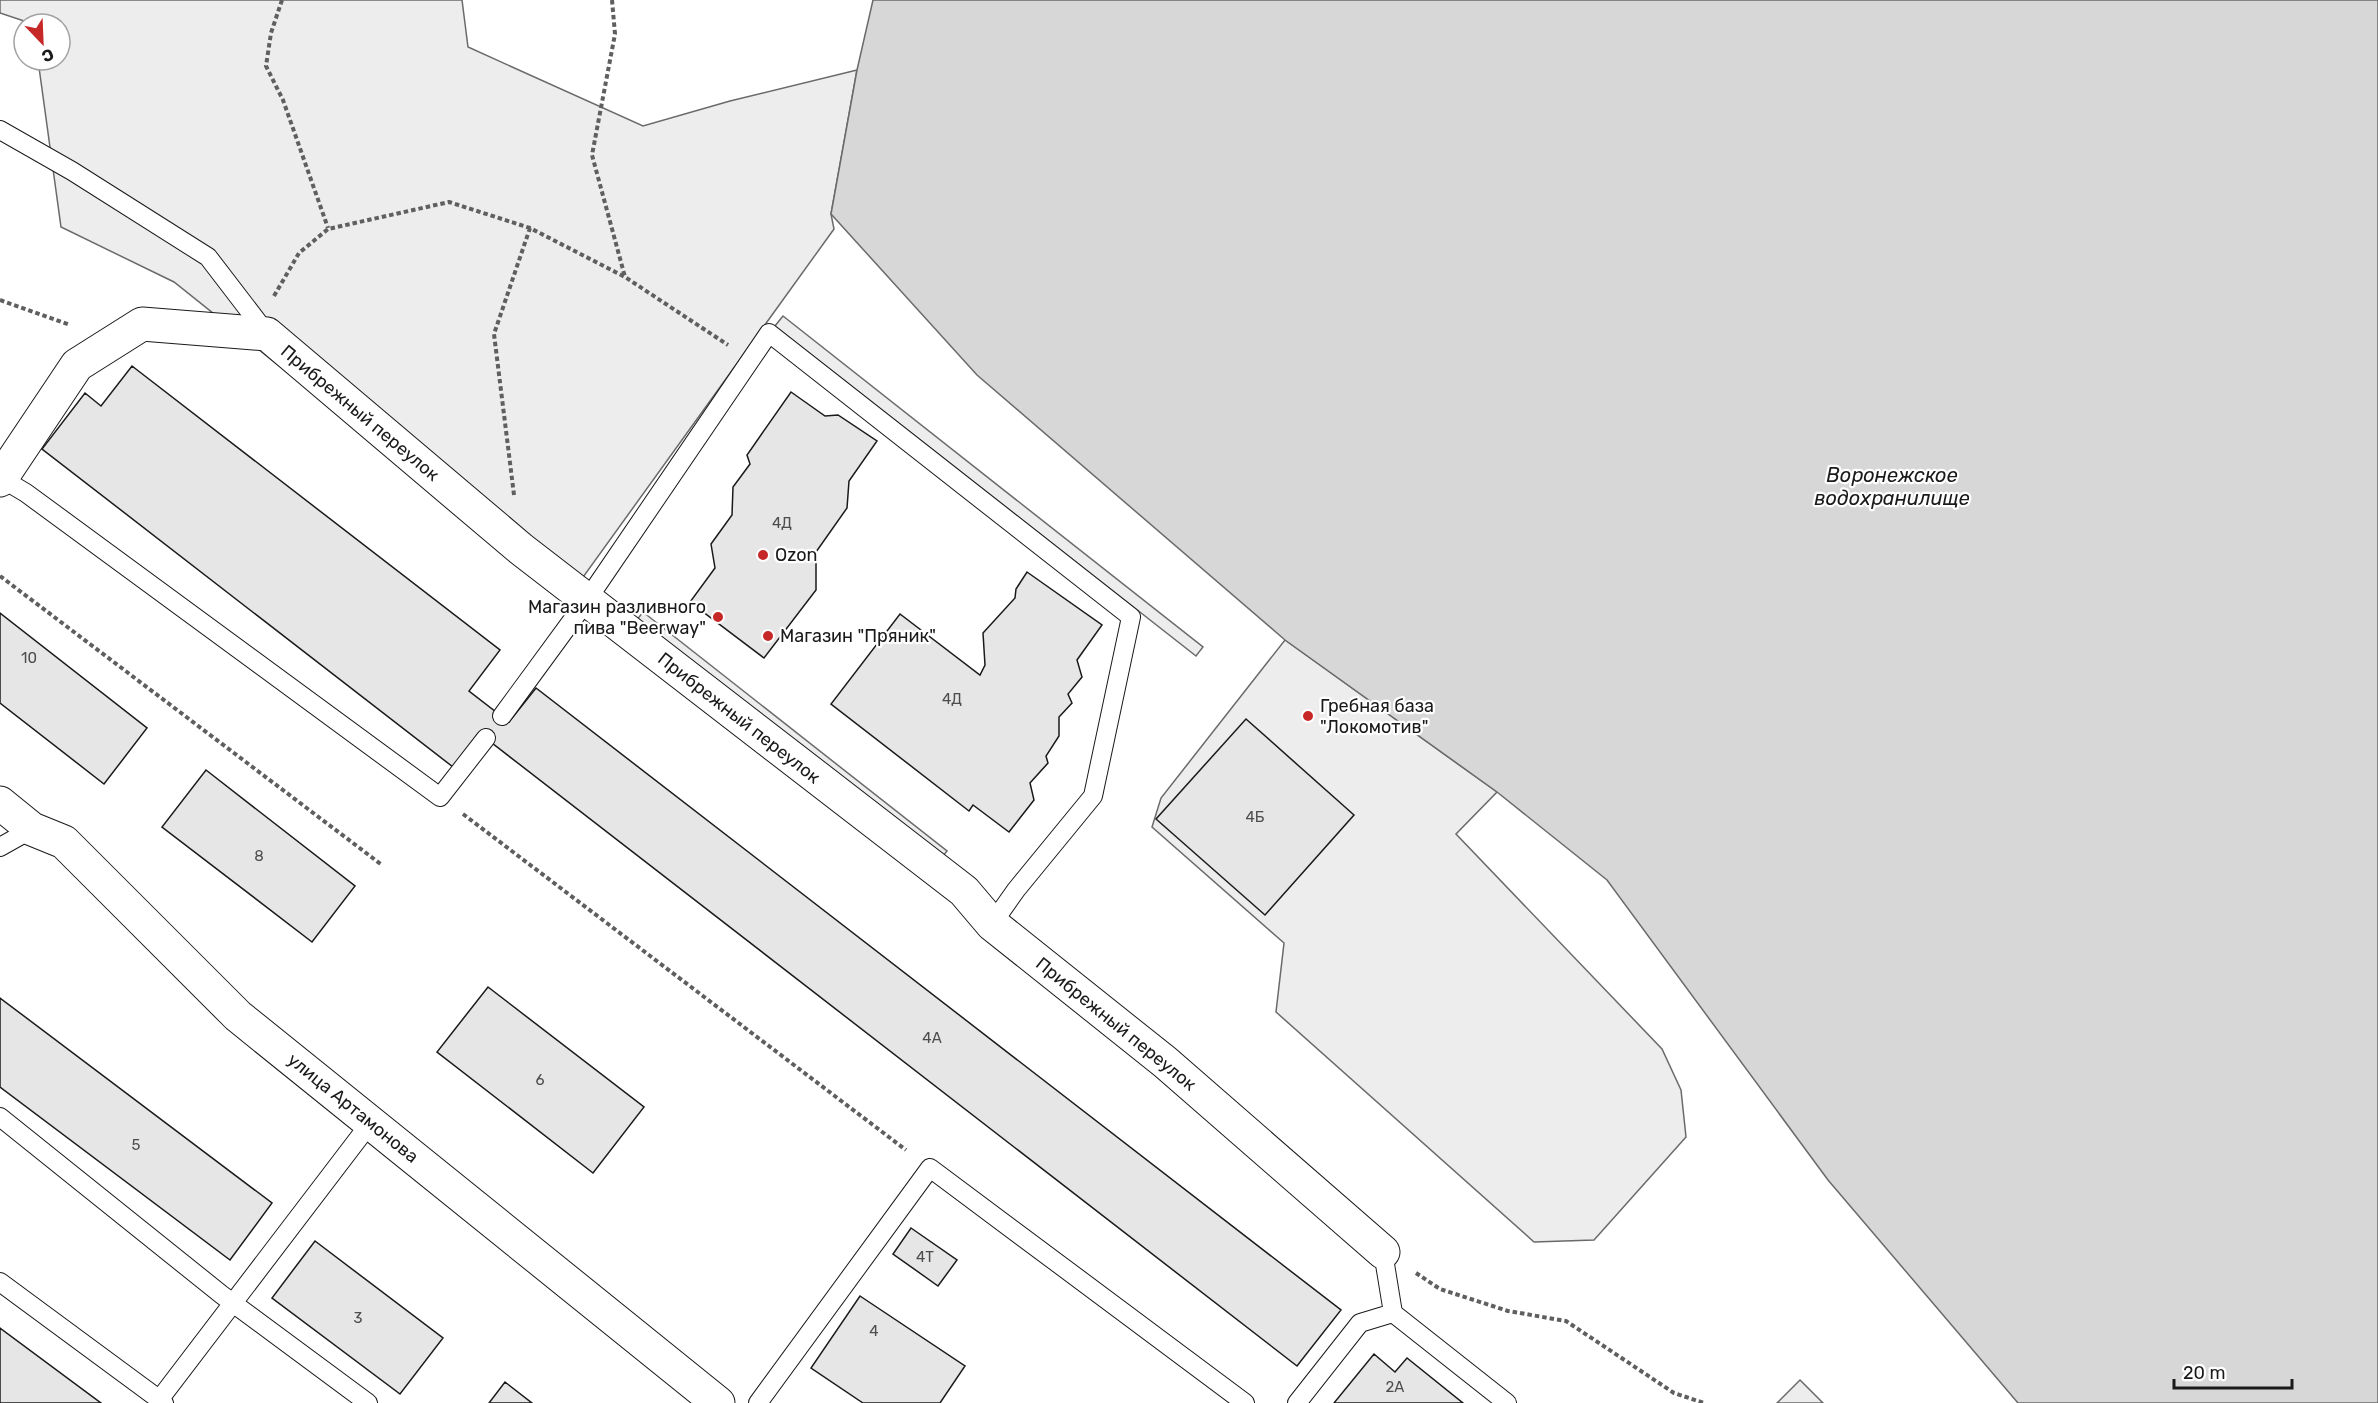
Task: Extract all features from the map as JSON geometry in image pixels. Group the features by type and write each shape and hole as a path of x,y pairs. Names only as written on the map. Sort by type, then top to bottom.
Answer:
{"street":[{"name":"Прибрежный переулок","path":"1,479 77,365 142,324 267,334 521,549 964,891 992,924 1165,1062 1383,1252"},
{"name":"улица Артамонова","path":"0,803 32,829 64,843 238,1016 718,1403"}],"lane":[{"path":"0,130 72,171 208,257 267,334"},
{"path":"502,716 587,600 769,333 1131,617 1093,796 1016,890 992,924"},
{"path":"1,479 26,493 441,797 486,738"},
{"path":"0,847 32,829"},
{"path":"0,1118 233,1303 368,1403"},
{"path":"0,1282 162,1401 233,1303 371,1122"},
{"path":"758,1403 930,1168 1245,1403"},
{"path":"1383,1252 1393,1313 1508,1403"},
{"path":"1297,1403 1360,1323 1393,1313"}],"path":[{"path":"282,0 272,33 266,66 283,100 328,229"},
{"path":"612,0 615,34 592,155 625,277"},
{"path":"267,334 270,302 298,253 328,229 449,202 530,228 625,277 750,360"},
{"path":"521,549 494,334 530,228"},
{"path":"0,300 116,341"},
{"path":"0,576 382,865"},
{"path":"441,797 930,1168"},
{"path":"1383,1252 1440,1288 1508,1311 1566,1321 1674,1393 1704,1403"}],"shaded area":[{"path":"0,0 462,0 468,47 643,126 730,101 857,70 831,214 834,229 581,580 333,409 174,282 61,227 40,72 72,72 72,12 12,12 12,17 0,13"},
{"path":"783,316 1203,647 1196,656 775,326"},
{"path":"643,612 947,851 940,860 636,621"},
{"path":"1285,640 1497,792 1456,834 1662,1049 1681,1090 1686,1137 1594,1240 1534,1242 1276,1012 1284,943 1152,827 1161,798"},
{"path":"1800,1380 1823,1403 1777,1403"}],"water":[{"name":"Воронежское водохранилище","path":"873,0 2378,0 2378,1403 2018,1403 1828,1180 1607,880 1497,792 1285,640 977,375 831,214 857,70"}],"building":[{"path":"132,366 500,650 469,691 509,722 536,688 1341,1310 1297,1366 479,733 453,767 42,449 85,393 101,406"},
{"path":"791,392 825,416 838,415 877,441 849,481 847,508 816,552 816,590 764,658 690,602 715,568 711,544 732,515 733,487 750,464 747,455"},
{"path":"1027,572 1102,625 1077,660 1082,677 1068,694 1072,703 1059,717 1059,736 1046,756 1048,763 1030,783 1034,800 1009,832 973,805 969,811 831,704 900,614 980,675 985,665 983,633 1015,598 1016,589"},
{"path":"0,613 147,728 104,784 0,703"},
{"path":"1246,719 1354,815 1265,915 1156,819"},
{"path":"206,770 355,886 312,942 162,827"},
{"path":"488,987 644,1107 593,1173 437,1052"},
{"path":"0,998 272,1203 230,1260 0,1087"},
{"path":"911,1228 957,1260 938,1286 893,1254"},
{"path":"315,1241 443,1338 400,1394 272,1298"},
{"path":"860,1296 965,1366 940,1403 863,1403 811,1368"},
{"path":"0,1328 101,1403 0,1403"},
{"path":"1374,1354 1395,1372 1407,1358 1463,1403 1334,1403"},
{"path":"505,1382 532,1403 489,1403"}],"place":[{"name":"Ozon","path":"763,555"},
{"name":"Магазин разливного пива \"Beerway\"","path":"718,617"},
{"name":"Магазин \"Пряник\"","path":"768,636"},
{"name":"Гребная база \"Локомотив\"","path":"1308,716"}]}
